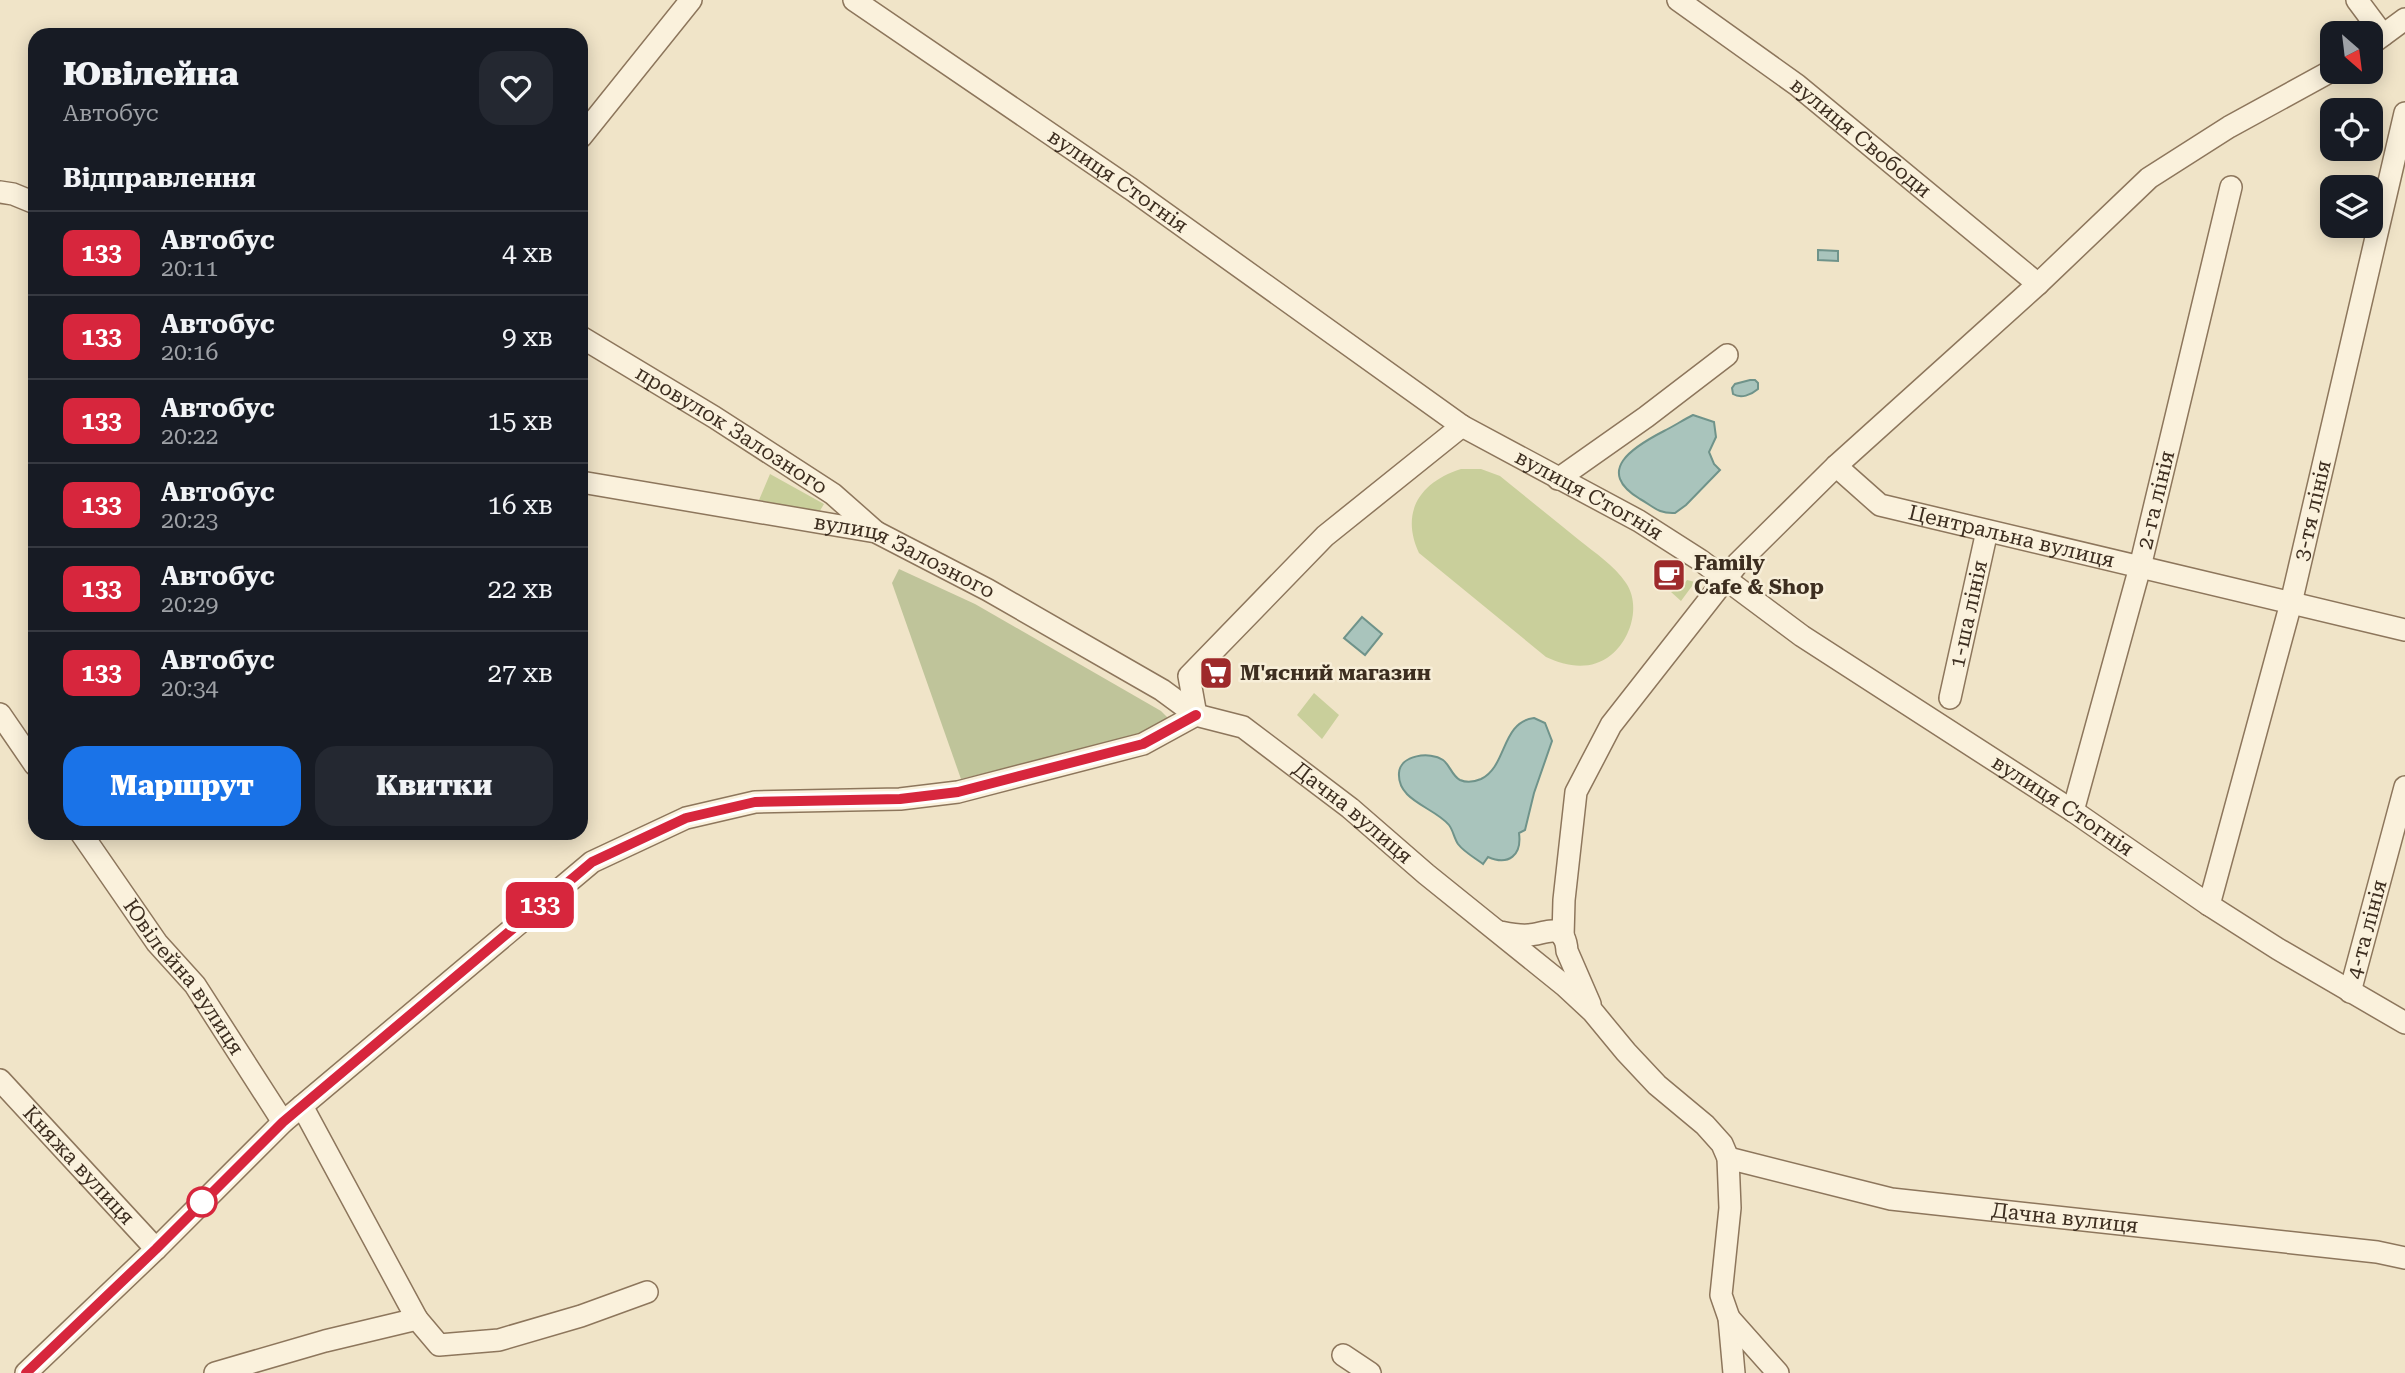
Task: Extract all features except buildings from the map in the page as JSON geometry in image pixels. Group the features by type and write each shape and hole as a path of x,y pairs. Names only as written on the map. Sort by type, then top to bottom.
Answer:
{"street":[{"path":"588,128 691,0"},
{"name":"вулиця Стогнія","path":"854,0 1131,189 1462,426 1639,521 1700,560 1802,636 2073,811 2209,905 2405,1023"},
{"name":"вулиця Свободи","path":"1678,0 1797,85 2038,284"},
{"path":"2357,0 2368,21"},
{"path":"2384,35 2405,19"},
{"path":"1563,900 1559,911 1528,946 1534,962 1544,968 1559,965 1565,944 1563,900 1576,792 1611,725 1724,579 1836,466 2038,284 2149,178 2229,127 2320,77"},
{"name":"3-тя лінія","path":"2209,905 2291,603 2405,113"},
{"name":"2-га лінія","path":"2073,811 2140,567 2231,187"},
{"path":"0,192 28,200"},
{"name":"провулок Залозного","path":"588,341 714,417 833,494 876,532"},
{"path":"1559,479 1727,355"},
{"path":"31,1371 283,1122 592,862 686,818 755,802 900,799 958,792 1143,744 1196,715 1189,676 1325,536 1462,426"},
{"name":"Центральна вулиця","path":"1836,466 1880,505 2405,630"},
{"name":"вулиця Залозного","path":"588,483 876,532 1000,596 1162,690 1196,715"},
{"name":"1-ша лінія","path":"1950,698 1987,531"},
{"path":"0,714 28,755"},
{"name":"Дачна вулиця","path":"1196,715 1243,727 1350,808 1593,1012"},
{"name":"4-та лінія","path":"2350,992 2405,787"},
{"name":"Ювілейна вулиця","path":"87,840 156,943 195,985 283,1122"},
{"path":"1499,932 1522,936 1547,930 1556,931 1565,944 1593,1012 1657,1085 1705,1125 1722,1144 1728,1158 1730,1208 1721,1296 1729,1318 1734,1373"},
{"name":"Княжа вулиця","path":"0,1080 156,1249"},
{"path":"302,1106 417,1319 439,1345 499,1340 580,1316 647,1292"},
{"name":"Дачна вулиця","path":"1728,1158 1891,1199 2364,1251 2405,1258"},
{"path":"1729,1318 1778,1373"},
{"path":"215,1373 326,1341 417,1319"},
{"path":"1343,1355 1370,1373"}],"green space":[{"path":"1461,469 1481,469 1500,476 1604,560 1626,583 1633,601 1632,621 1624,640 1611,655 1595,663 1579,666 1546,657 1419,553 1412,524 1418,500 1434,482"},
{"path":"770,474 824,504 818,514 759,500"},
{"path":"899,569 975,604 1161,711 1169,719 1165,729 961,779 892,583"},
{"path":"1687,580 1695,582 1681,601 1671,592 1681,588"},
{"path":"1314,693 1339,715 1322,739 1297,715"}],"water":[{"path":"1818,250 1838,251 1838,261 1818,260"},
{"path":"1750,380 1758,383 1758,389 1746,396 1733,394 1732,388 1735,384"},
{"path":"1693,415 1714,422 1716,437 1709,452 1720,470 1675,513 1660,511 1627,489 1620,479 1619,469 1623,461 1641,444"},
{"path":"1362,617 1382,634 1365,655 1344,638"},
{"path":"1534,718 1545,723 1552,741 1534,793 1525,830 1519,833 1518,847 1512,857 1502,860 1488,857 1483,864 1460,847 1450,827 1442,819 1404,790 1400,783 1401,767 1404,762 1416,756 1431,756 1443,760 1460,780 1468,782 1481,779 1496,765 1515,728 1523,721"}],"bus line":[{"name":"133","path":"26,1373 156,1249 283,1122 592,862 686,818 755,802 900,799 958,792 1143,744 1196,715"}],"place":[{"name":"Family Cafe & Shop","path":"1669,575"},
{"name":"М'ясний магазин","path":"1216,673"}]}
